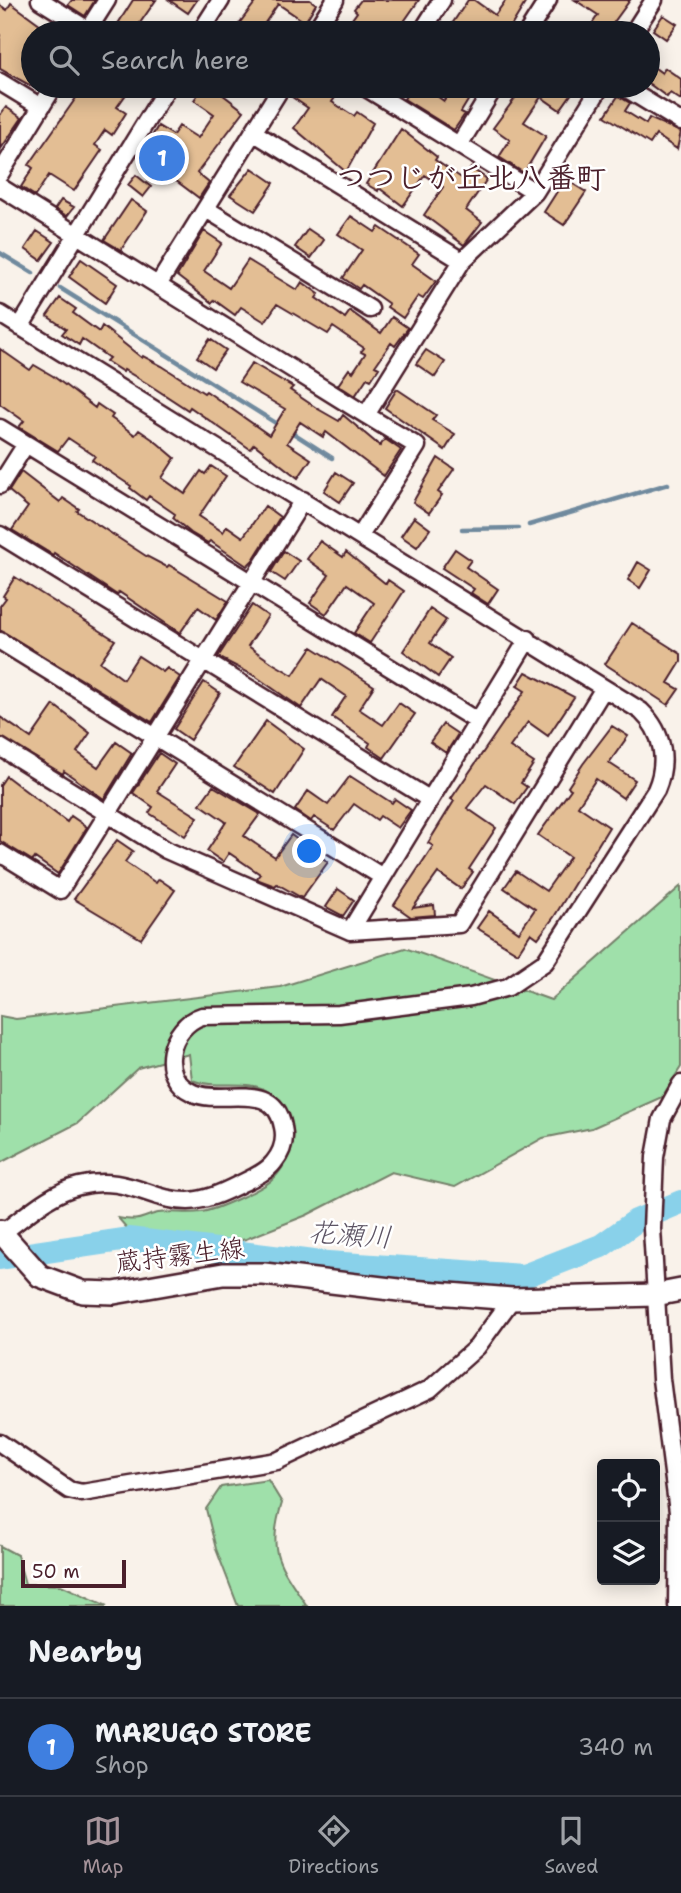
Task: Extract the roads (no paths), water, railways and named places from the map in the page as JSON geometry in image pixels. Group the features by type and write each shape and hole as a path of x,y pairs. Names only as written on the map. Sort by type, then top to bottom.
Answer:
{"main road":[{"name":"蔵持霧生線","path":"1,1232 40,1276 90,1293 114,1293 223,1274 264,1273 399,1290 512,1299 655,1295 679,1290"}],"street":[{"path":"40,0 71,21"},
{"path":"94,21 107,0"},
{"path":"208,21 221,0"},
{"path":"322,21 335,0"},
{"path":"429,21 442,0"},
{"path":"535,21 548,0"},
{"path":"641,21 654,0"},
{"path":"0,82 21,95"},
{"path":"26,98 41,107"},
{"path":"0,174 47,98"},
{"path":"20,327 161,98"},
{"path":"158,285 274,98"},
{"path":"395,98 459,145 535,192"},
{"path":"459,145 488,98"},
{"path":"366,415 462,261 535,192 594,98"},
{"path":"642,98 681,122"},
{"path":"253,132 462,261"},
{"path":"0,187 417,446 360,536"},
{"path":"206,209 370,309"},
{"path":"0,314 641,711 656,728 663,751 662,777 545,962 508,987 471,997 339,1014 202,1016 191,1020 174,1040 171,1051 175,1076 181,1085 195,1094 251,1096 263,1100 275,1110 283,1123 284,1143 271,1166 221,1193 201,1200 172,1199 117,1183 80,1186 47,1200 1,1232"},
{"path":"0,428 477,721"},
{"path":"0,485 26,444"},
{"path":"0,853 60,890 303,500"},
{"path":"0,535 429,799"},
{"path":"350,931 381,876 528,639"},
{"path":"0,641 381,876"},
{"path":"0,747 166,850 350,931 459,924 604,688"},
{"path":"677,1606 678,1512 655,1295 652,1229 655,1157 662,1119 681,1084"},
{"path":"0,1443 69,1490 82,1493 121,1484 277,1461 430,1389 477,1347 512,1299"}],"waterway":[{"path":"0,253 33,273"},
{"path":"60,288 279,425"},
{"path":"290,431 332,458"},
{"path":"529,525 668,484"},
{"path":"462,529 518,528"},
{"name":"花瀬川","path":"0,1258 129,1239 313,1262 524,1276 601,1246 636,1221 681,1202"}],"place":[{"name":"MARUGO STORE","path":"162,158"}],"district":[{"name":"つつじが丘北八番町","path":"471,178"}]}
